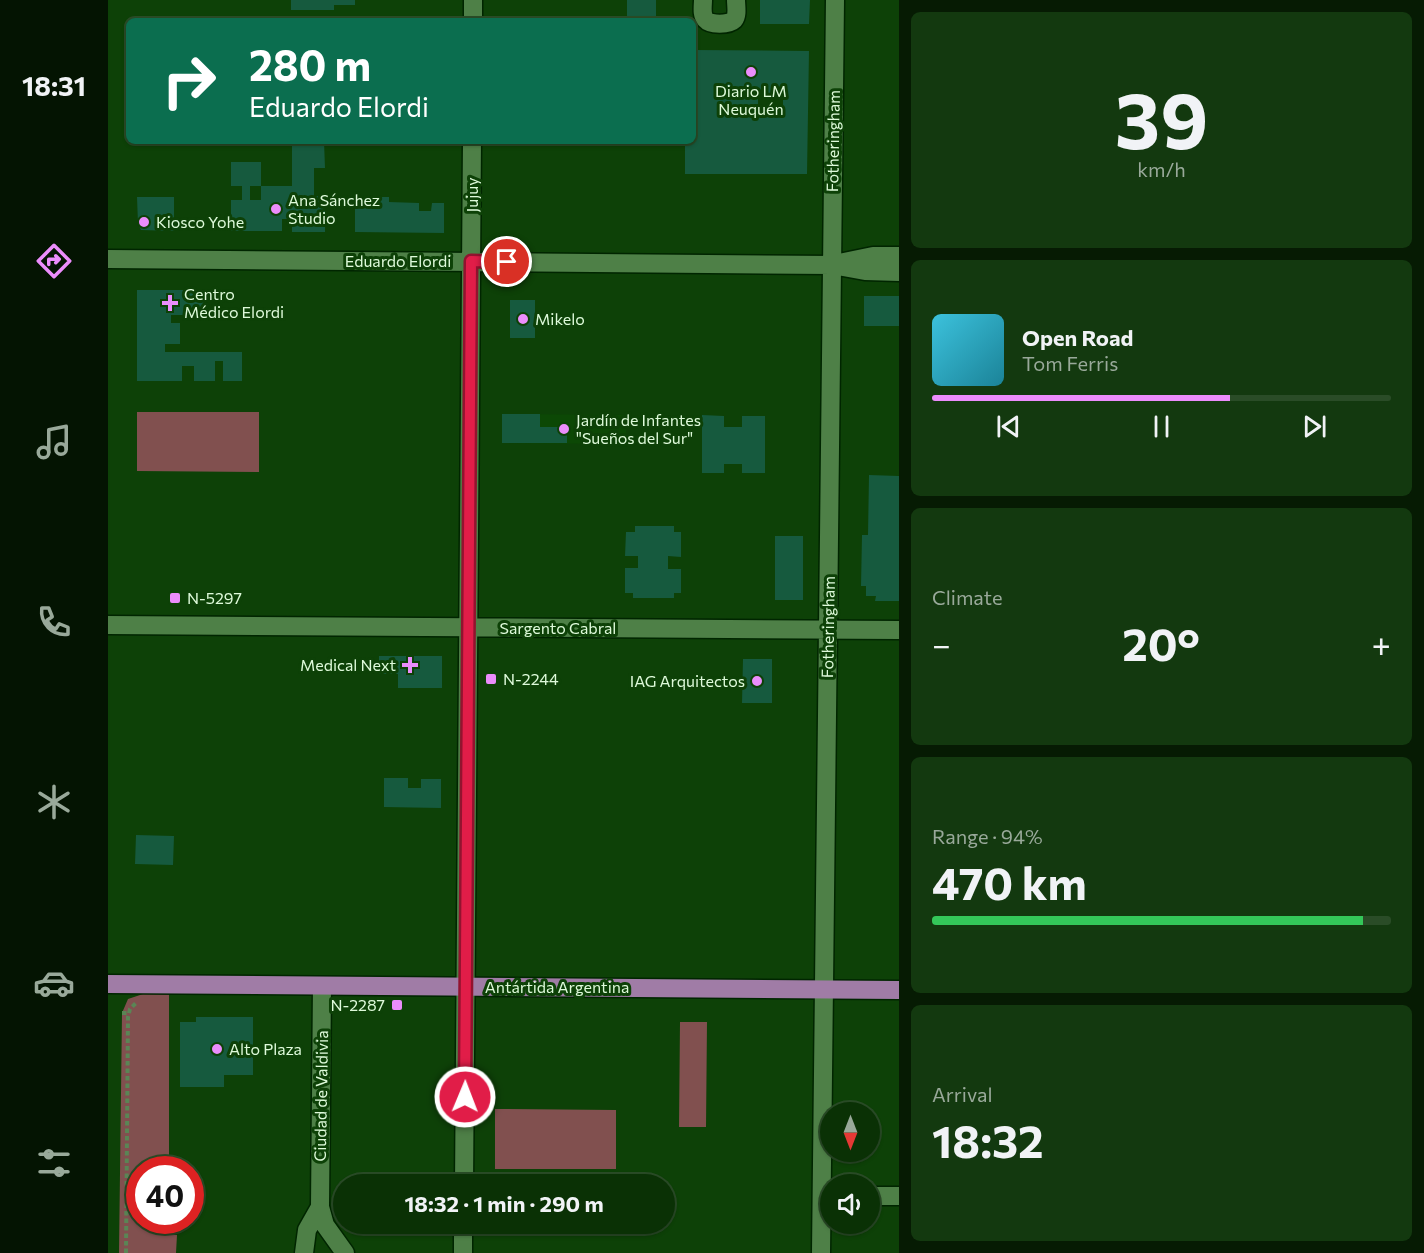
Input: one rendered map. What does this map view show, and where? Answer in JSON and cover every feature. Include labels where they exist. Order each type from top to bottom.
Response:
[{"type":"main road","name":"Antártida Argentina","points":[[108,984],[899,990]]},
{"type":"street","points":[[473,0],[473,18]]},
{"type":"street","points":[[703,0],[704,16],[708,22],[713,23],[726,23],[734,20],[736,0]]},
{"type":"street","name":"Fotheringham","points":[[826,1174],[824,989],[835,0]]},
{"type":"street","name":"Jujuy","points":[[464,1174],[472,144]]},
{"type":"street","name":"Eduardo Elordi","points":[[832,265],[865,257],[899,256]]},
{"type":"street","name":"Eduardo Elordi","points":[[108,259],[832,265],[865,271],[899,272]]},
{"type":"street","name":"Sargento Cabral","points":[[108,625],[899,630]]},
{"type":"street","name":"Ciudad de Valdivia","points":[[322,986],[320,1207],[326,1225],[345,1253]]},
{"type":"street","points":[[880,1196],[899,1196]]},
{"type":"street","name":"Ciudad de Valdivia","points":[[304,1253],[307,1230],[320,1207]]},
{"type":"street","points":[[463,1234],[463,1253]]},
{"type":"street","name":"Fotheringham","points":[[821,1253],[823,1234]]},
{"type":"path","points":[[126,1253],[128,1013],[132,1006],[140,1001]]},
{"type":"path","points":[[122,1013],[128,1013]]},
{"type":"shaded area","points":[[137,412],[259,412],[259,472],[137,471]]},
{"type":"shaded area","name":"Jardín de Infantes \"Sueños del Sur\"","points":[[502,414],[626,415],[626,444],[502,443]]},
{"type":"shaded area","points":[[143,994],[169,994],[169,1156],[126,1156],[126,1234],[177,1235],[176,1253],[119,1253],[122,1013],[128,999]]},
{"type":"shaded area","points":[[680,1022],[707,1022],[706,1127],[679,1127]]},
{"type":"shaded area","points":[[495,1109],[616,1110],[616,1169],[495,1169]]},
{"type":"building","points":[[291,0],[355,0],[355,5],[334,5],[334,10],[291,10]]},
{"type":"building","points":[[627,0],[656,0],[656,18],[627,18]]},
{"type":"building","points":[[760,0],[810,0],[809,24],[760,24]]},
{"type":"building","points":[[154,17],[214,17],[214,18]]},
{"type":"building","points":[[696,50],[809,51],[807,174],[685,174],[685,144],[696,144]],"holes":[[[758,93],[783,94],[783,116],[758,116]]]},
{"type":"building","points":[[292,144],[324,144],[325,168],[314,168],[314,196],[325,196],[325,232],[292,232],[292,219],[282,219],[282,231],[231,231],[231,200],[242,200],[242,186],[231,186],[231,162],[261,162],[261,186],[292,186]],"holes":[[[250,186],[261,186],[261,200],[250,200]]]},
{"type":"building","points":[[137,197],[174,197],[174,231],[141,230],[138,224]]},
{"type":"building","points":[[362,197],[389,197],[389,202],[419,203],[419,211],[431,211],[432,203],[444,203],[444,233],[355,232],[355,208],[362,208]]},
{"type":"building","points":[[137,290],[204,290],[204,315],[171,315],[171,323],[180,323],[180,344],[165,344],[165,352],[242,352],[242,381],[223,381],[223,361],[215,361],[215,381],[194,381],[194,366],[182,366],[182,381],[137,381]]},
{"type":"building","points":[[864,296],[899,296],[899,326],[864,326]]},
{"type":"building","name":"Mikelo","points":[[510,300],[535,300],[535,338],[510,338]]},
{"type":"building","points":[[502,414],[540,414],[540,427],[567,427],[567,443],[502,443]]},
{"type":"building","points":[[702,415],[724,416],[724,427],[742,427],[742,416],[765,416],[765,473],[742,473],[742,464],[724,464],[724,473],[702,473]]},
{"type":"building","points":[[869,475],[899,476],[899,601],[875,601],[876,596],[866,596],[866,586],[861,586],[862,535],[868,535]]},
{"type":"building","points":[[635,526],[674,526],[674,532],[681,532],[681,557],[668,556],[668,569],[681,569],[681,593],[674,593],[674,598],[633,598],[633,593],[625,593],[625,568],[638,568],[638,556],[625,556],[626,532],[635,532]]},
{"type":"building","points":[[775,536],[803,536],[803,600],[775,600]]},
{"type":"building","name":"Medical Next","points":[[379,656],[442,656],[442,688],[398,688],[398,674],[379,674]]},
{"type":"building","name":"IAG Arquitectos","points":[[743,659],[772,659],[772,703],[742,703]]},
{"type":"building","points":[[384,778],[408,778],[408,788],[421,788],[421,779],[441,779],[441,808],[384,807]]},
{"type":"building","points":[[136,835],[174,836],[173,865],[135,864]]},
{"type":"building","name":"Alto Plaza","points":[[196,1017],[253,1017],[253,1075],[224,1075],[224,1087],[180,1087],[180,1022],[196,1022]]},
{"type":"place","name":"Diario LM Neuquén","points":[[751,72]]},
{"type":"place","name":"Ana Sánchez Studio","points":[[276,209]]},
{"type":"place","name":"Kiosco Yohe","points":[[144,222]]},
{"type":"place","name":"Centro Médico Elordi","points":[[170,303]]},
{"type":"place","name":"Mikelo","points":[[523,319]]},
{"type":"place","name":"Jardín de Infantes \"Sueños del Sur\"","points":[[564,429]]},
{"type":"place","name":"N-5297","points":[[175,598]]},
{"type":"place","name":"Medical Next","points":[[410,665]]},
{"type":"place","name":"N-2244","points":[[491,679]]},
{"type":"place","name":"IAG Arquitectos","points":[[757,681]]},
{"type":"place","name":"N-2287","points":[[397,1005]]},
{"type":"place","name":"Alto Plaza","points":[[217,1049]]},
{"type":"route","points":[[465,1097],[471,261],[507,262]]}]
